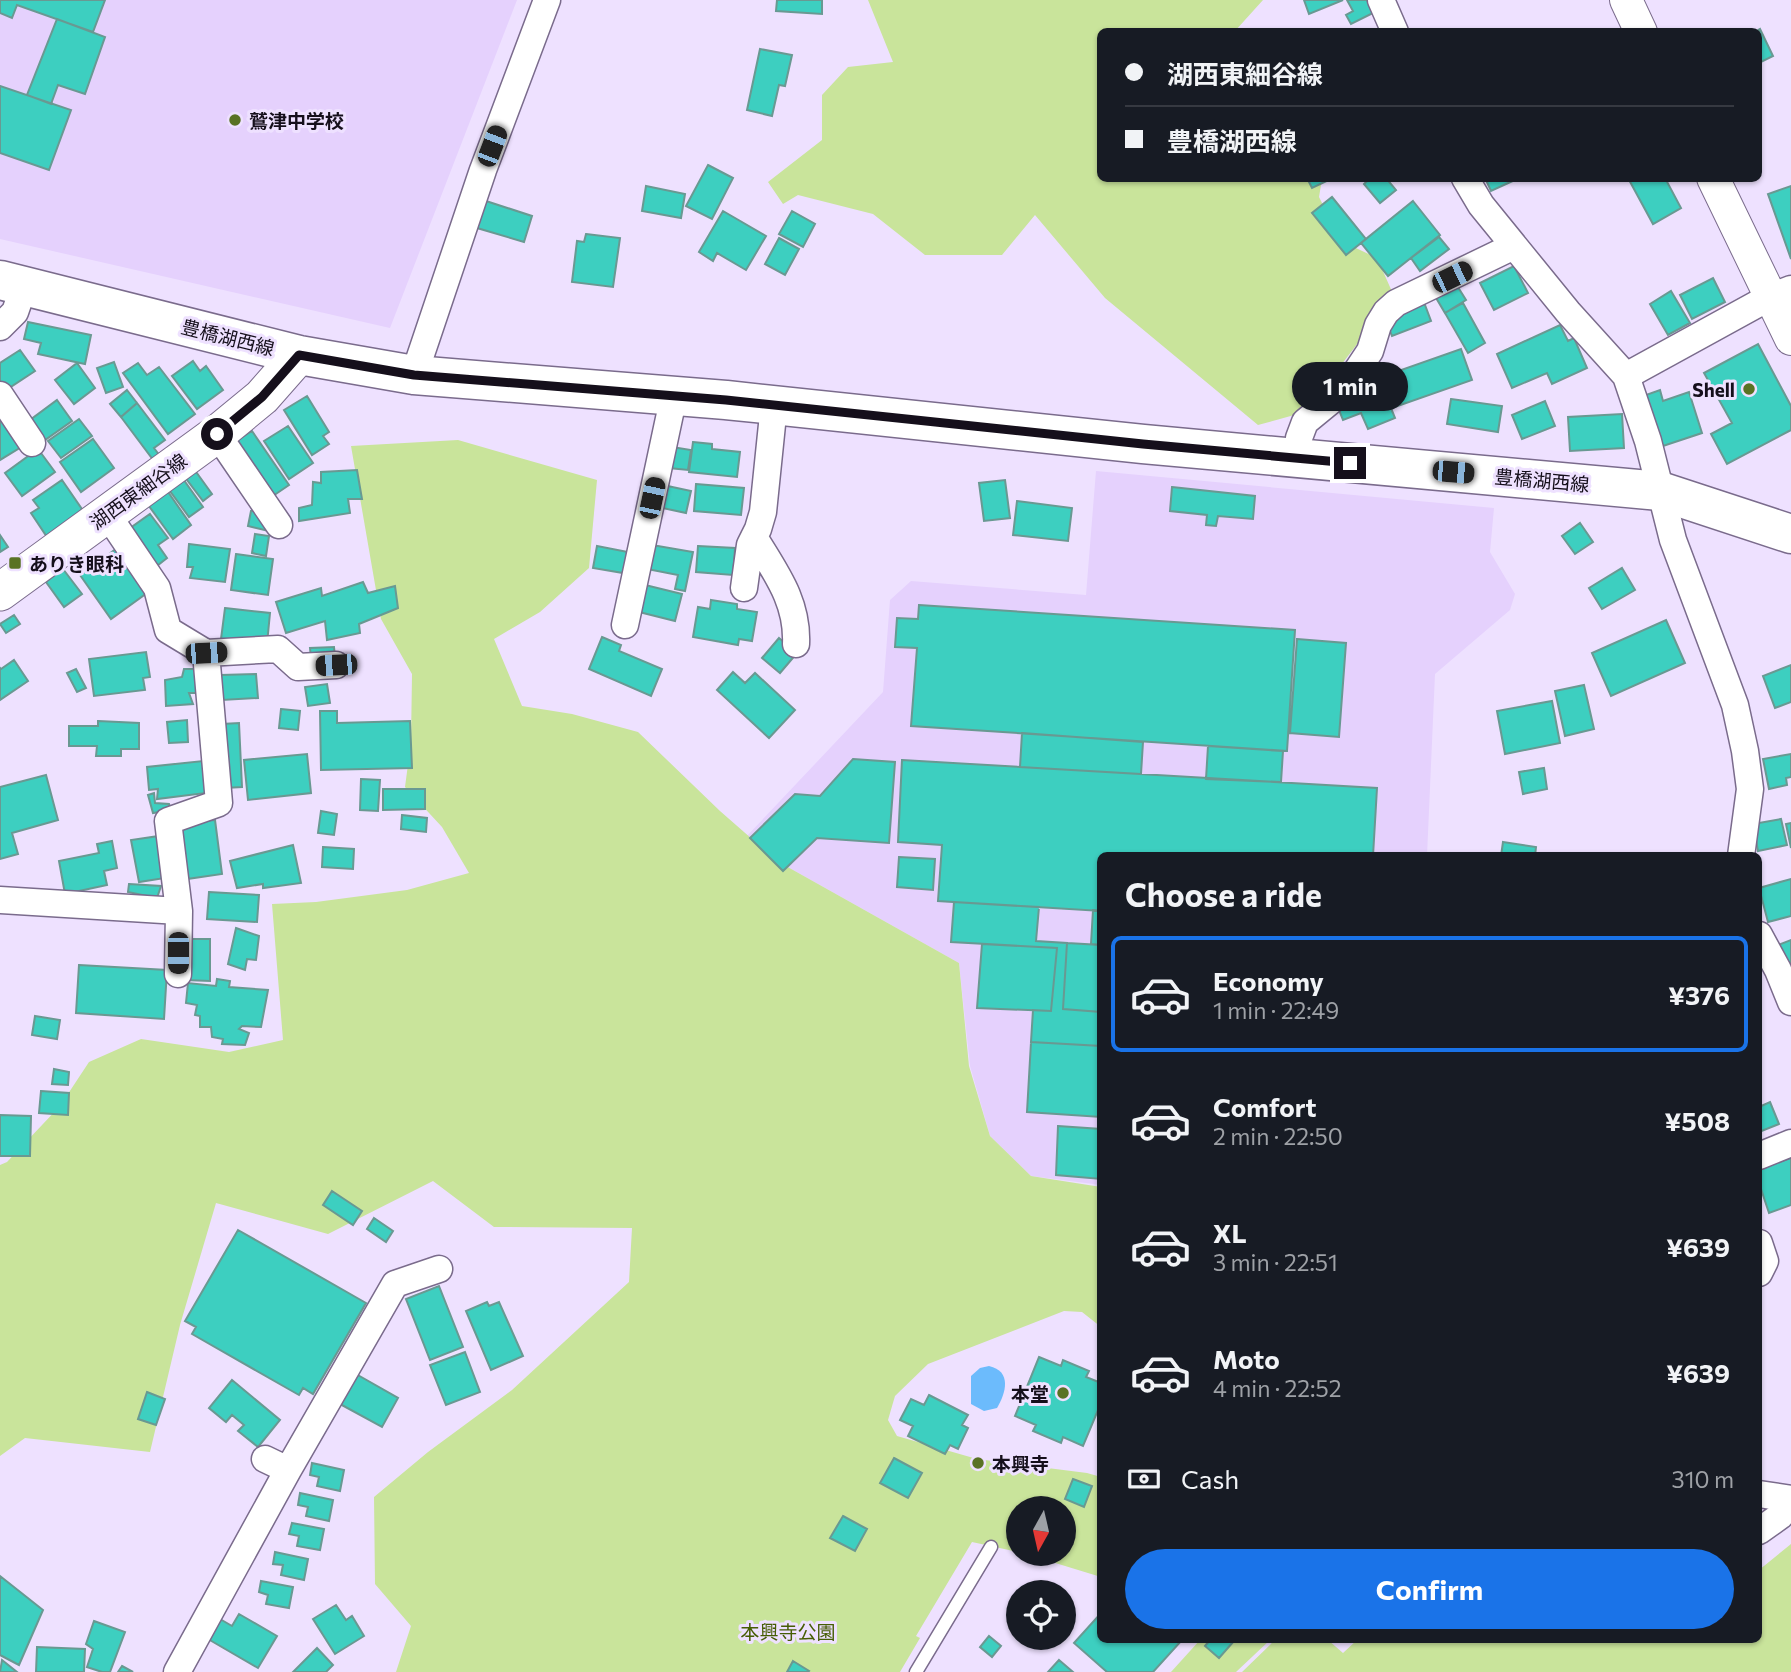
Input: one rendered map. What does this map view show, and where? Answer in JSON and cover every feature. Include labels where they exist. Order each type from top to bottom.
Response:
[{"type":"main road","name":"豊橋湖西線","points":[[12,283],[299,355],[414,375],[674,395],[1298,458],[1660,491],[1791,534]]},
{"type":"main road","name":"湖西東細谷線","points":[[0,592],[217,434],[262,397],[299,355]]},
{"type":"street","points":[[414,375],[483,170],[547,0]]},
{"type":"street","points":[[1381,0],[1393,28]]},
{"type":"street","points":[[1626,0],[1639,28]]},
{"type":"street","points":[[1467,182],[1480,205],[1567,312],[1626,376],[1645,431],[1673,540],[1735,705],[1750,789],[1742,852]]},
{"type":"street","points":[[1715,182],[1781,293],[1791,339]]},
{"type":"street","points":[[1298,458],[1299,438],[1305,422],[1344,390],[1370,351],[1378,325],[1386,312],[1396,303],[1514,246]]},
{"type":"street","points":[[0,327],[15,312],[12,283]]},
{"type":"street","points":[[1626,376],[1781,293]]},
{"type":"street","points":[[0,395],[32,443]]},
{"type":"street","points":[[625,625],[674,395]]},
{"type":"street","points":[[744,588],[750,545],[763,512],[774,405]]},
{"type":"street","points":[[217,434],[279,526]]},
{"type":"street","points":[[107,514],[157,588],[168,630],[206,653],[278,649],[298,667],[336,665]]},
{"type":"street","points":[[754,537],[791,603],[797,626],[796,644]]},
{"type":"street","points":[[178,974],[179,911],[168,821],[219,803],[206,653]]},
{"type":"street","points":[[0,900],[179,911]]},
{"type":"street","points":[[1762,941],[1791,1002]]},
{"type":"street","points":[[1762,1155],[1791,1143]]},
{"type":"street","points":[[177,1672],[277,1465],[395,1284],[439,1269]]},
{"type":"street","points":[[1762,1495],[1791,1501],[1780,1516],[1762,1529]]},
{"type":"lane","points":[[916,1672],[991,1547]]},
{"type":"shaded area","name":"鷲津中学校","points":[[0,0],[517,0],[390,328],[0,239]]},
{"type":"shaded area","points":[[1096,471],[1494,508],[1490,552],[1515,594],[1510,610],[1435,674],[1427,852],[1097,852],[1097,1184],[1031,1176],[990,1136],[970,1066],[959,963],[777,861],[746,837],[883,692],[890,600],[911,581],[1086,595]]},
{"type":"green space","points":[[868,0],[1263,0],[1238,28],[1097,28],[1097,182],[1322,182],[1319,197],[1341,241],[1377,258],[1394,296],[1305,412],[1258,425],[1105,298],[1035,215],[1002,255],[925,255],[873,214],[798,195],[783,204],[768,182],[822,140],[822,95],[848,67],[893,62]]},
{"type":"green space","name":"本興寺公園","points":[[458,440],[597,480],[589,568],[540,612],[494,639],[522,706],[572,714],[638,732],[720,811],[777,861],[959,963],[969,1066],[990,1136],[1031,1176],[1097,1186],[1097,1324],[1082,1312],[1064,1311],[928,1364],[895,1396],[888,1420],[897,1436],[977,1459],[1097,1476],[1097,1576],[1065,1566],[1076,1566],[1076,1496],[1006,1496],[1006,1549],[972,1542],[916,1636],[920,1638],[900,1672],[396,1672],[411,1626],[375,1584],[374,1497],[428,1452],[512,1390],[629,1282],[632,1228],[494,1227],[433,1181],[328,1234],[216,1203],[180,1325],[150,1452],[25,1438],[0,1456],[0,1165],[7,1162],[60,1106],[89,1062],[141,1039],[229,1052],[283,1040],[272,904],[316,902],[407,890],[469,873],[442,827],[405,787],[411,742],[412,674],[381,619],[351,446]]},
{"type":"green space","points":[[1791,1544],[1791,1672],[1242,1672],[1272,1643],[1331,1643],[1343,1653],[1354,1643],[1762,1643],[1762,1568]]},
{"type":"green space","points":[[1197,1643],[1267,1643],[1236,1672],[1171,1672]]},
{"type":"water","points":[[989,1366],[1001,1373],[1005,1383],[997,1408],[984,1411],[971,1404],[971,1376],[980,1368]]},
{"type":"building","points":[[0,0],[105,0],[93,32],[17,5],[12,18],[0,13]]},
{"type":"building","points":[[777,0],[822,0],[822,14],[776,11]]},
{"type":"building","points":[[1304,0],[1343,0],[1309,14]]},
{"type":"building","points":[[1347,0],[1367,0],[1373,13],[1351,24],[1346,15],[1353,11]]},
{"type":"building","points":[[57,19],[105,37],[85,94],[58,85],[51,104],[27,95]]},
{"type":"building","points":[[1762,33],[1773,56],[1762,62]]},
{"type":"building","points":[[760,49],[792,55],[785,86],[779,85],[772,116],[747,110]]},
{"type":"building","points":[[0,86],[71,110],[49,170],[0,153]]},
{"type":"building","points":[[708,165],[733,178],[712,219],[686,206]]},
{"type":"building","points":[[1309,182],[1325,182],[1312,188]]},
{"type":"building","points":[[1389,182],[1396,190],[1380,203],[1364,184]]},
{"type":"building","points":[[1487,182],[1510,182],[1491,191]]},
{"type":"building","points":[[1630,182],[1667,182],[1681,208],[1653,224]]},
{"type":"building","points":[[646,186],[685,194],[681,218],[642,211]]},
{"type":"building","points":[[1791,186],[1791,259],[1768,194]]},
{"type":"building","points":[[1332,197],[1366,239],[1346,255],[1312,213]]},
{"type":"building","points":[[486,201],[532,216],[524,242],[477,228]]},
{"type":"building","points":[[1413,201],[1440,235],[1388,276],[1361,243]]},
{"type":"building","points":[[723,211],[766,236],[746,270],[717,253],[713,261],[699,252]]},
{"type":"building","points":[[792,211],[815,224],[803,247],[779,234]]},
{"type":"building","points":[[586,234],[620,238],[613,287],[572,282],[577,241],[584,242]]},
{"type":"building","points":[[1439,237],[1449,249],[1420,271],[1411,258]]},
{"type":"building","points":[[779,238],[799,249],[785,275],[765,264]]},
{"type":"building","points":[[1514,266],[1528,293],[1494,310],[1480,283]]},
{"type":"building","points":[[1713,278],[1725,302],[1692,319],[1680,295]]},
{"type":"building","points":[[1456,284],[1466,300],[1445,313],[1435,296]]},
{"type":"building","points":[[1671,291],[1690,323],[1668,335],[1650,304]]},
{"type":"building","points":[[1422,297],[1431,321],[1392,336],[1385,318]]},
{"type":"building","points":[[1463,303],[1485,343],[1468,353],[1445,313]]},
{"type":"building","points":[[28,322],[91,335],[85,364],[38,354],[41,343],[24,339]]},
{"type":"building","points":[[1560,325],[1568,341],[1574,338],[1587,368],[1552,384],[1547,373],[1512,388],[1497,354]]},
{"type":"building","points":[[1758,344],[1791,406],[1791,430],[1727,464],[1711,434],[1732,423],[1704,373]]},
{"type":"building","points":[[1461,349],[1472,380],[1392,408],[1381,377]]},
{"type":"building","points":[[20,350],[35,371],[6,390],[0,381],[0,363]]},
{"type":"building","points":[[193,361],[200,371],[206,366],[223,390],[197,409],[172,376]]},
{"type":"building","points":[[114,362],[123,387],[106,393],[97,368]]},
{"type":"building","points":[[77,363],[95,388],[74,404],[55,380]]},
{"type":"building","points":[[138,363],[147,375],[159,367],[195,414],[168,434],[123,373]]},
{"type":"building","points":[[1378,376],[1395,418],[1368,429],[1361,413],[1343,420],[1337,405],[1359,396],[1354,385]]},
{"type":"building","points":[[127,390],[137,403],[121,417],[110,404]]},
{"type":"building","points":[[1660,390],[1663,401],[1689,392],[1702,433],[1660,447],[1643,396]]},
{"type":"building","points":[[307,396],[329,432],[323,436],[329,444],[312,455],[284,410]]},
{"type":"building","points":[[1451,399],[1502,406],[1498,432],[1447,424]]},
{"type":"building","points":[[57,400],[72,421],[45,440],[30,420]]},
{"type":"building","points":[[1545,401],[1555,426],[1522,439],[1512,415]]},
{"type":"building","points":[[137,403],[165,440],[154,448],[160,456],[154,461],[121,417]]},
{"type":"building","points":[[0,410],[23,446],[0,460]]},
{"type":"building","points":[[1622,414],[1624,448],[1570,451],[1568,417]]},
{"type":"building","points":[[79,419],[92,436],[61,458],[48,441]]},
{"type":"building","points":[[288,426],[313,463],[289,479],[264,441]]},
{"type":"building","points":[[252,431],[289,485],[270,498],[230,445]]},
{"type":"building","points":[[93,439],[114,468],[81,492],[60,462]]},
{"type":"building","points":[[693,442],[712,444],[712,449],[740,452],[737,477],[689,472]]},
{"type":"building","points":[[672,447],[691,450],[688,470],[669,468]]},
{"type":"building","points":[[38,449],[55,472],[22,496],[5,473]]},
{"type":"building","points":[[194,469],[212,494],[203,501],[184,476]]},
{"type":"building","points":[[357,470],[362,499],[348,499],[350,513],[299,521],[299,508],[312,505],[313,482],[321,483],[321,472]]},
{"type":"building","points":[[181,476],[203,507],[189,517],[167,487]]},
{"type":"building","points":[[62,480],[84,512],[47,537],[31,513],[39,508],[33,500]]},
{"type":"building","points":[[1005,480],[1010,518],[984,521],[979,483]]},
{"type":"building","points":[[696,484],[744,488],[741,515],[694,511]]},
{"type":"building","points":[[663,485],[691,491],[686,513],[658,507]]},
{"type":"building","points":[[1172,487],[1255,496],[1253,519],[1218,516],[1216,526],[1206,525],[1207,515],[1170,511]]},
{"type":"building","points":[[166,489],[191,525],[173,539],[146,502]]},
{"type":"building","points":[[1017,501],[1072,508],[1068,541],[1013,535]]},
{"type":"building","points":[[260,510],[269,531],[248,526],[251,511]]},
{"type":"building","points":[[150,514],[168,538],[158,545],[167,558],[153,569],[126,531]]},
{"type":"building","points":[[1580,523],[1593,542],[1575,554],[1562,536]]},
{"type":"building","points":[[255,534],[269,536],[266,556],[252,553]]},
{"type":"building","points":[[0,535],[8,547],[0,552]]},
{"type":"building","points":[[189,544],[230,549],[225,582],[190,578],[193,567],[187,567]]},
{"type":"building","points":[[652,545],[693,552],[685,591],[675,589],[678,575],[647,569]]},
{"type":"building","points":[[597,546],[633,553],[629,574],[593,568]]},
{"type":"building","points":[[698,546],[735,548],[733,575],[696,572]]},
{"type":"building","points":[[116,549],[147,593],[111,619],[80,575]]},
{"type":"building","points":[[236,554],[273,559],[268,595],[231,590]]},
{"type":"building","points":[[1622,568],[1635,590],[1602,609],[1589,588]]},
{"type":"building","points":[[63,569],[82,594],[64,607],[46,582]]},
{"type":"building","points":[[363,582],[368,593],[395,586],[398,608],[359,624],[360,633],[327,640],[325,621],[286,633],[276,602],[321,588],[322,596]]},
{"type":"building","points":[[641,584],[682,594],[675,621],[635,611]]},
{"type":"building","points":[[711,600],[737,604],[737,609],[757,612],[752,641],[739,639],[738,645],[693,637],[698,607],[710,609]]},
{"type":"building","points":[[919,605],[1295,630],[1287,751],[911,726],[917,648],[895,647],[897,618],[918,619]]},
{"type":"building","points":[[225,608],[270,613],[267,644],[221,639]]},
{"type":"building","points":[[14,615],[20,624],[6,633],[0,624]]},
{"type":"building","points":[[1666,620],[1685,663],[1611,696],[1592,653]]},
{"type":"building","points":[[602,637],[621,645],[619,651],[662,669],[651,696],[589,669]]},
{"type":"building","points":[[779,638],[797,653],[780,673],[762,658]]},
{"type":"building","points":[[1297,639],[1346,643],[1339,737],[1290,733]]},
{"type":"building","points":[[334,647],[335,657],[311,659],[310,648]]},
{"type":"building","points":[[146,652],[150,677],[143,678],[145,690],[94,696],[89,659]]},
{"type":"building","points":[[14,660],[28,681],[0,700],[0,668]]},
{"type":"building","points":[[1791,665],[1791,702],[1775,708],[1763,676]]},
{"type":"building","points":[[76,669],[86,688],[77,692],[67,673]]},
{"type":"building","points":[[184,669],[198,669],[199,693],[189,693],[193,704],[166,706],[165,680],[182,677]]},
{"type":"building","points":[[733,672],[745,683],[755,673],[795,710],[769,738],[717,690]]},
{"type":"building","points":[[256,674],[258,698],[222,700],[221,675]]},
{"type":"building","points":[[327,684],[330,703],[308,706],[305,687]]},
{"type":"building","points":[[1584,685],[1594,729],[1565,736],[1555,691]]},
{"type":"building","points":[[1552,701],[1560,743],[1505,754],[1497,711]]},
{"type":"building","points":[[281,709],[300,711],[298,730],[279,728]]},
{"type":"building","points":[[320,711],[337,711],[337,723],[410,721],[412,768],[321,770]]},
{"type":"building","points":[[187,720],[188,742],[169,743],[167,722]]},
{"type":"building","points":[[98,721],[139,723],[139,749],[121,749],[121,756],[96,756],[97,746],[69,746],[69,726],[98,726]]},
{"type":"building","points":[[239,723],[242,787],[225,788],[222,724]]},
{"type":"building","points":[[1022,733],[1143,742],[1141,774],[1020,767]]},
{"type":"building","points":[[1208,746],[1283,751],[1281,782],[1206,779]]},
{"type":"building","points":[[307,754],[311,793],[248,800],[244,760]]},
{"type":"building","points":[[1791,754],[1791,777],[1786,778],[1787,785],[1769,789],[1763,759]]},
{"type":"building","points":[[853,759],[895,762],[889,843],[817,838],[783,871],[750,838],[795,794],[820,796]]},
{"type":"building","points":[[902,760],[1377,788],[1373,852],[1097,852],[1097,911],[938,901],[942,845],[898,842]]},
{"type":"building","points":[[203,761],[206,793],[157,799],[158,789],[149,790],[147,767]]},
{"type":"building","points":[[1544,768],[1547,789],[1523,794],[1519,772]]},
{"type":"building","points":[[46,775],[58,820],[12,833],[18,854],[0,859],[0,787]]},
{"type":"building","points":[[361,779],[380,780],[378,811],[360,810]]},
{"type":"building","points":[[383,789],[425,789],[425,809],[383,810]]},
{"type":"building","points":[[154,793],[155,803],[169,804],[171,810],[153,813],[148,795]]},
{"type":"building","points":[[321,811],[337,814],[334,835],[318,833]]},
{"type":"building","points":[[402,815],[427,818],[426,832],[401,829]]},
{"type":"building","points":[[1781,819],[1787,845],[1758,851],[1753,824]]},
{"type":"building","points":[[215,820],[222,874],[187,879],[181,823]]},
{"type":"building","points":[[1791,823],[1791,848],[1786,824]]},
{"type":"building","points":[[159,836],[165,878],[139,882],[131,840]]},
{"type":"building","points":[[112,841],[117,868],[104,871],[107,885],[65,894],[59,861],[99,853],[97,844]]},
{"type":"building","points":[[1503,842],[1536,847],[1535,852],[1502,852]]},
{"type":"building","points":[[293,845],[301,883],[237,888],[230,861]]},
{"type":"building","points":[[323,847],[354,849],[353,869],[322,867]]},
{"type":"building","points":[[899,857],[935,859],[933,890],[897,887]]},
{"type":"building","points":[[1791,879],[1791,916],[1768,922],[1762,887]]},
{"type":"building","points":[[129,884],[161,886],[157,898],[128,892]]},
{"type":"building","points":[[209,892],[259,895],[257,922],[207,919]]},
{"type":"building","points":[[954,902],[1039,907],[1036,941],[1067,943],[1063,1009],[1097,1012],[1097,1046],[1031,1042],[1033,1010],[1051,1011],[1057,948],[951,942]]},
{"type":"building","points":[[1093,910],[1097,910],[1097,945],[1091,944]]},
{"type":"building","points":[[236,928],[259,936],[256,960],[247,959],[245,970],[228,964]]},
{"type":"building","points":[[185,939],[210,939],[210,981],[185,980]]},
{"type":"building","points":[[1791,940],[1791,966],[1785,968],[1778,945]]},
{"type":"building","points":[[1067,943],[1097,945],[1097,1012],[1063,1009]]},
{"type":"building","points":[[982,944],[1057,948],[1051,1011],[977,1008]]},
{"type":"building","points":[[79,965],[167,970],[164,1019],[76,1013]]},
{"type":"building","points":[[217,979],[230,981],[229,987],[268,990],[261,1027],[242,1026],[239,1029],[249,1033],[245,1045],[222,1044],[223,1039],[212,1037],[211,1027],[200,1027],[200,1016],[195,1015],[197,1005],[186,1003],[188,983],[216,986]]},
{"type":"building","points":[[35,1016],[60,1020],[57,1039],[32,1035]]},
{"type":"building","points":[[1031,1042],[1097,1046],[1097,1117],[1027,1112]]},
{"type":"building","points":[[54,1069],[69,1072],[68,1085],[52,1084]]},
{"type":"building","points":[[41,1091],[69,1093],[68,1115],[39,1113]]},
{"type":"building","points":[[1770,1102],[1779,1124],[1762,1131],[1762,1106]]},
{"type":"building","points":[[0,1115],[31,1116],[30,1156],[0,1156]]},
{"type":"building","points":[[1058,1126],[1097,1129],[1097,1179],[1056,1175]]},
{"type":"building","points":[[1791,1158],[1791,1205],[1769,1213],[1762,1192],[1762,1168]]},
{"type":"building","points":[[332,1191],[362,1211],[353,1225],[323,1205]]},
{"type":"building","points":[[374,1218],[393,1231],[386,1242],[367,1229]]},
{"type":"building","points":[[238,1230],[366,1303],[313,1394],[303,1388],[299,1395],[192,1334],[196,1327],[185,1321]]},
{"type":"building","points":[[439,1286],[463,1347],[430,1360],[406,1299]]},
{"type":"building","points":[[487,1302],[489,1306],[499,1302],[523,1356],[491,1370],[466,1311]]},
{"type":"building","points":[[465,1352],[480,1392],[446,1405],[430,1365]]},
{"type":"building","name":"本堂","points":[[1039,1357],[1061,1366],[1063,1360],[1089,1371],[1086,1377],[1097,1381],[1097,1413],[1083,1446],[1063,1437],[1061,1443],[1033,1431],[1036,1425],[1015,1416]]},
{"type":"building","points":[[356,1374],[398,1398],[382,1427],[340,1404]]},
{"type":"building","points":[[232,1380],[280,1420],[258,1447],[238,1431],[244,1425],[232,1415],[226,1422],[209,1408]]},
{"type":"building","points":[[147,1392],[165,1399],[156,1425],[138,1419]]},
{"type":"building","points":[[929,1395],[968,1415],[962,1425],[968,1428],[958,1449],[950,1445],[945,1454],[908,1436],[913,1426],[900,1420],[911,1399],[924,1405]]},
{"type":"building","points":[[894,1458],[922,1473],[908,1498],[880,1483]]},
{"type":"building","points":[[312,1463],[344,1470],[340,1491],[317,1486],[319,1477],[310,1475]]},
{"type":"building","points":[[1073,1479],[1092,1486],[1084,1507],[1076,1504],[1076,1496],[1066,1496]]},
{"type":"building","points":[[300,1493],[333,1500],[329,1521],[306,1516],[308,1507],[298,1505]]},
{"type":"building","points":[[843,1516],[867,1529],[855,1551],[830,1538]]},
{"type":"building","points":[[292,1523],[324,1529],[320,1550],[297,1546],[299,1536],[289,1534]]},
{"type":"building","points":[[275,1552],[308,1559],[304,1580],[281,1575],[283,1565],[273,1564]]},
{"type":"building","points":[[0,1576],[43,1610],[19,1665],[0,1655]]},
{"type":"building","points":[[261,1581],[293,1587],[289,1608],[266,1604],[268,1595],[259,1592]]},
{"type":"building","points":[[336,1605],[346,1620],[352,1616],[364,1636],[335,1654],[313,1619]]},
{"type":"building","points":[[239,1614],[277,1636],[258,1668],[208,1639],[220,1619],[232,1626]]},
{"type":"building","points":[[1097,1617],[1097,1643],[1179,1643],[1153,1672],[1107,1672],[1076,1645],[1076,1641]]},
{"type":"building","points":[[94,1621],[125,1632],[110,1672],[87,1667],[93,1649],[86,1644]]},
{"type":"building","points":[[989,1636],[1001,1646],[992,1657],[980,1647]]},
{"type":"building","points":[[1208,1643],[1232,1643],[1219,1658],[1205,1646]]},
{"type":"building","points":[[37,1647],[85,1649],[84,1672],[36,1672]]},
{"type":"building","points":[[317,1648],[333,1665],[326,1672],[293,1672]]},
{"type":"building","points":[[2,1660],[17,1672],[0,1672]]},
{"type":"building","points":[[1059,1660],[1073,1672],[1048,1672]]},
{"type":"building","points":[[793,1661],[809,1671],[787,1672]]},
{"type":"building","points":[[122,1666],[133,1672],[118,1672]]},
{"type":"place","name":"鷲津中学校","points":[[235,120]]},
{"type":"place","name":"Shell","points":[[1749,389]]},
{"type":"place","name":"ありき眼科","points":[[15,563]]},
{"type":"place","name":"本堂","points":[[1063,1393]]},
{"type":"place","name":"本興寺","points":[[978,1463]]},
{"type":"route","points":[[217,434],[262,397],[299,355],[414,375],[726,400],[1350,463]]}]
